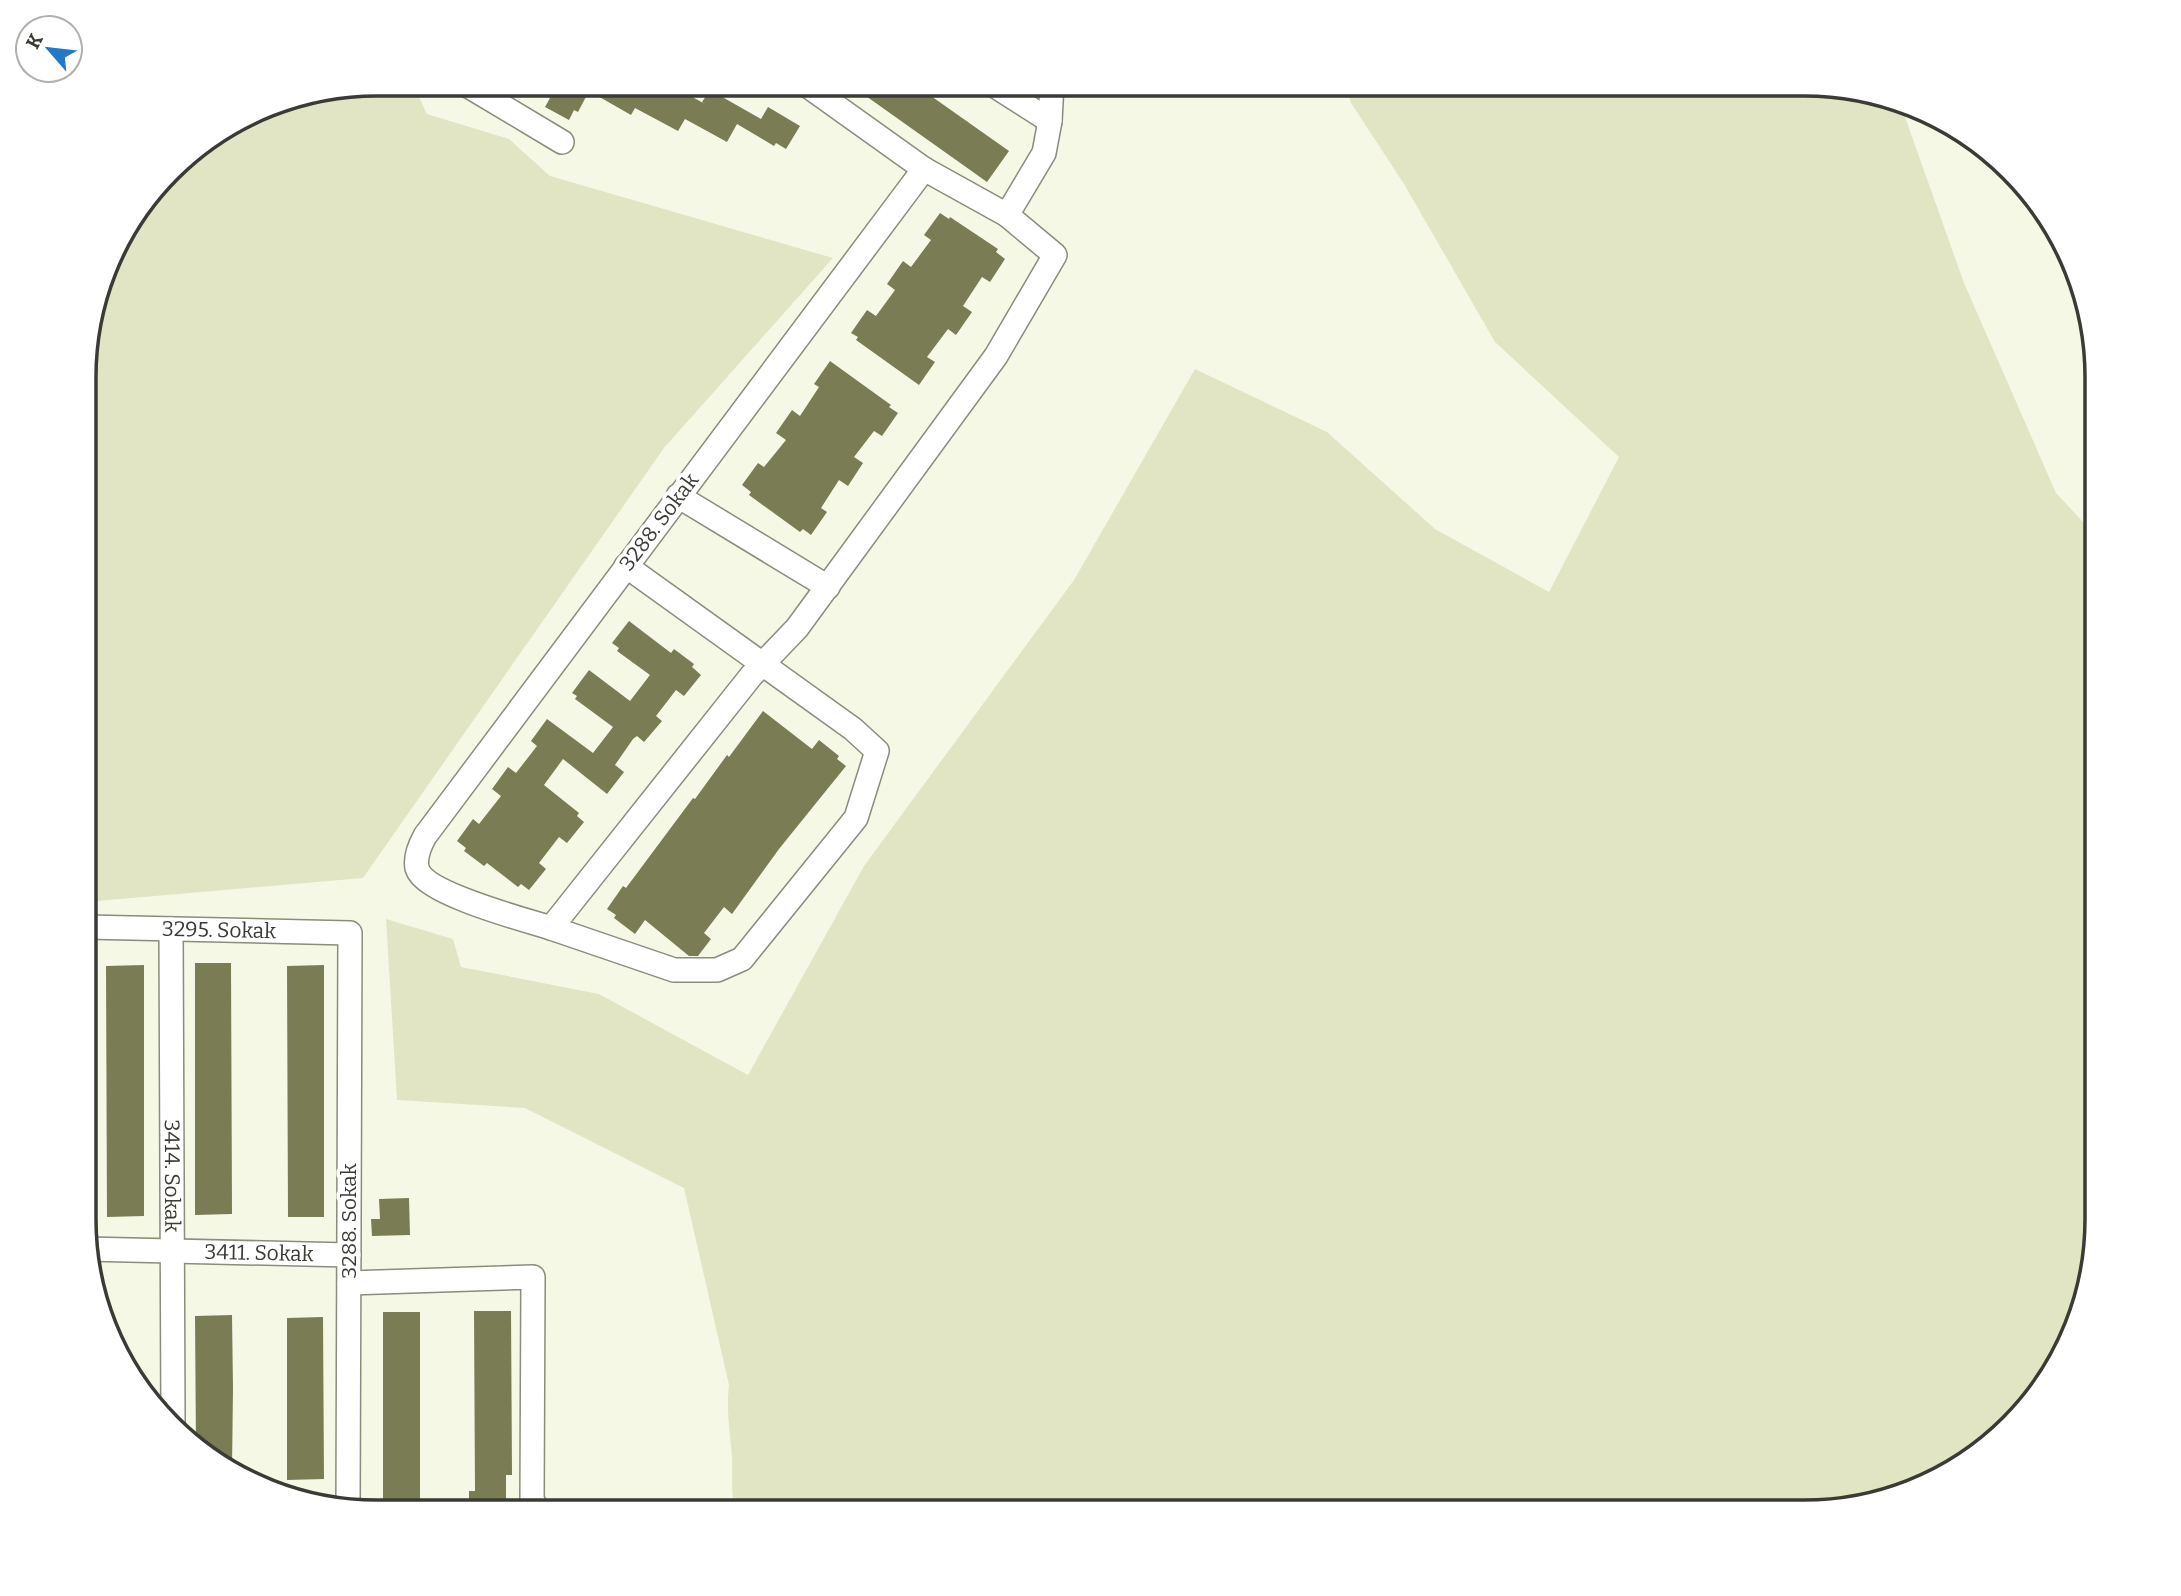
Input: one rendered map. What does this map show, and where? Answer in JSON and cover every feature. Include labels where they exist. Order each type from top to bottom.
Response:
[{"type":"street","points":[[485,96],[562,142]]},
{"type":"street","points":[[626,566],[762,665],[853,729],[877,751],[856,818],[743,959],[718,970],[674,970],[551,928],[762,665],[797,628],[828,587],[996,356],[1055,255],[1007,215],[923,169],[822,96]]},
{"type":"street","points":[[1011,96],[1050,121]]},
{"type":"street","points":[[1007,215],[1044,153],[1051,96]]},
{"type":"street","name":"3288. Sokak","points":[[551,928],[468,902],[426,881],[417,868],[419,846],[923,169]]},
{"type":"street","points":[[678,496],[828,587]]},
{"type":"street","name":"3295. Sokak","points":[[96,927],[350,933]]},
{"type":"street","name":"3414. Sokak","points":[[171,929],[173,1412]]},
{"type":"street","name":"3288. Sokak","points":[[348,1498],[350,933]]},
{"type":"street","name":"3411. Sokak","points":[[98,1249],[349,1255]]},
{"type":"street","points":[[349,1283],[533,1277],[532,1500]]},
{"type":"green space","points":[[419,96],[427,114],[509,139],[550,176],[833,258],[664,448],[363,878],[96,901],[97,359],[106,304],[125,253],[154,206],[178,178],[206,154],[253,125],[304,106],[359,97]]},
{"type":"green space","points":[[1349,96],[1804,96],[1859,102],[1904,115],[1964,283],[2056,493],[2085,524],[2085,1219],[2075,1292],[2056,1343],[2027,1390],[2003,1418],[1975,1442],[1928,1471],[1894,1485],[1841,1497],[1804,1500],[733,1500],[729,1385],[684,1188],[525,1108],[397,1100],[386,919],[453,939],[461,967],[599,994],[748,1075],[864,866],[1074,580],[1195,369],[1327,432],[1435,529],[1549,592],[1619,457],[1495,342],[1404,184]]},
{"type":"building","points":[[546,96],[586,96],[578,112],[574,110],[569,120],[545,107],[550,98]]},
{"type":"building","points":[[598,96],[691,96],[705,104],[702,102],[706,96],[721,96],[761,119],[768,107],[800,126],[786,149],[776,143],[774,146],[737,124],[727,142],[685,119],[678,131],[635,108],[631,115]]},
{"type":"building","points":[[866,96],[931,96],[1009,151],[987,182]]},
{"type":"building","points":[[940,213],[998,249],[996,252],[1005,259],[990,282],[982,277],[963,306],[972,312],[956,335],[948,329],[927,357],[935,362],[919,385],[856,340],[858,337],[851,333],[867,310],[876,316],[895,290],[887,284],[903,261],[911,267],[931,240],[924,235]]},
{"type":"building","points":[[830,361],[891,405],[889,407],[898,413],[882,436],[874,431],[854,457],[863,463],[848,486],[839,480],[821,508],[827,512],[811,535],[803,529],[800,532],[749,495],[751,492],[742,485],[758,463],[764,467],[786,440],[776,433],[792,410],[800,416],[819,387],[814,384]]},
{"type":"building","points":[[629,621],[671,653],[674,649],[694,664],[692,667],[701,675],[684,696],[676,690],[656,716],[662,721],[644,742],[637,736],[633,739],[615,765],[624,772],[607,794],[563,759],[544,785],[579,813],[577,816],[584,822],[567,843],[559,837],[539,863],[546,869],[529,890],[521,884],[518,887],[487,863],[484,866],[464,851],[466,848],[457,841],[473,819],[479,824],[501,796],[492,789],[508,767],[516,773],[537,746],[531,741],[547,719],[593,753],[613,727],[575,699],[577,696],[572,693],[589,670],[630,701],[650,675],[617,651],[619,648],[612,643]]},
{"type":"building","points":[[763,711],[812,749],[819,740],[839,756],[837,759],[846,766],[779,849],[732,914],[724,907],[704,933],[711,939],[698,956],[689,956],[645,920],[635,934],[607,909]]},
{"type":"building","points":[[195,963],[231,963],[232,1214],[195,1215]]},
{"type":"building","points":[[144,965],[144,1216],[107,1217],[106,966]]},
{"type":"building","points":[[324,965],[324,1217],[288,1217],[287,966]]},
{"type":"building","points":[[409,1198],[410,1235],[372,1236],[371,1219],[380,1219],[379,1199]]},
{"type":"building","points":[[474,1311],[511,1311],[512,1475],[506,1475],[506,1500],[469,1500],[469,1491],[475,1491]]},
{"type":"building","points":[[383,1312],[420,1312],[420,1500],[383,1500]]},
{"type":"building","points":[[232,1315],[232,1459],[196,1433],[195,1316]]},
{"type":"building","points":[[323,1317],[324,1479],[287,1480],[287,1318]]}]
